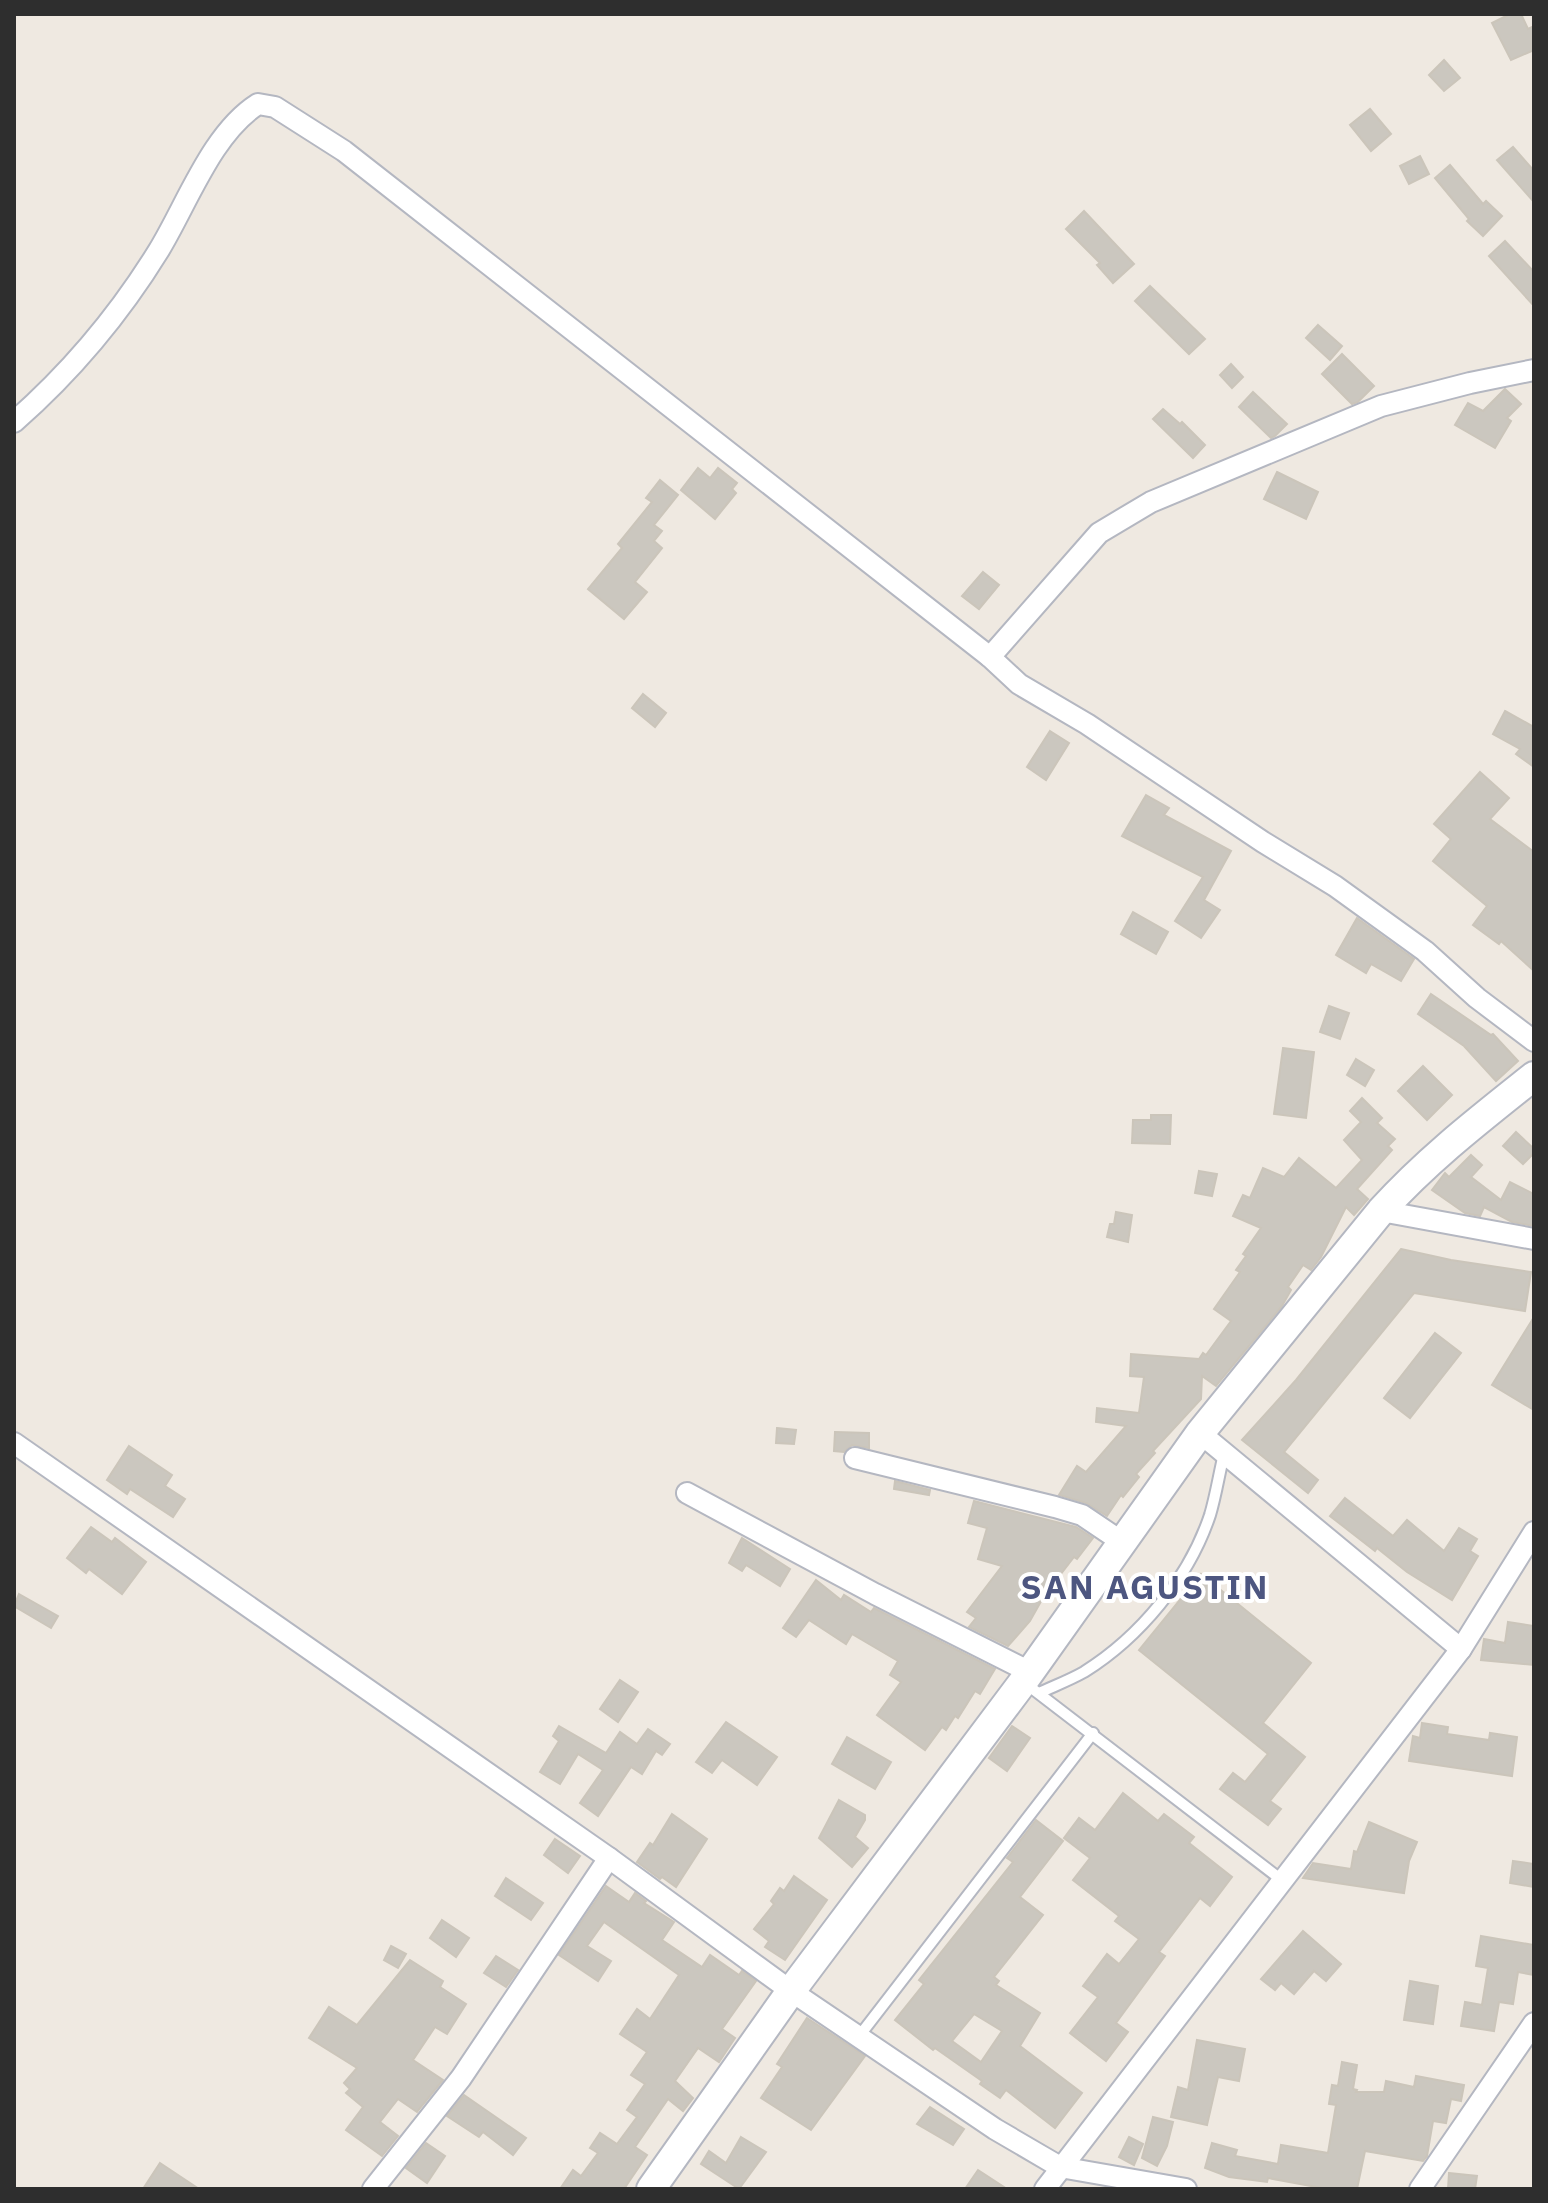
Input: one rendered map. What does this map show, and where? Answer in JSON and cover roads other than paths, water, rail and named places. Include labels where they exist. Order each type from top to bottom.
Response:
[{"type":"main road","points":[[651,2189],[791,1991],[1030,1682],[1122,1542],[1200,1433],[1381,1211],[1442,1149],[1534,1076]]},
{"type":"street","points":[[14,422],[91,347],[159,249],[221,143],[246,112],[258,104],[275,107],[344,151],[990,657],[1019,684],[1087,724],[1263,842],[1335,886],[1425,951],[1477,998],[1534,1041]]},
{"type":"street","points":[[990,657],[1099,533],[1151,502],[1381,406],[1458,385],[1534,370]]},
{"type":"street","points":[[1381,1211],[1534,1239]]},
{"type":"street","points":[[1200,1433],[1461,1649]]},
{"type":"street","points":[[14,1443],[609,1858],[791,1991],[995,2129],[1060,2167],[1186,2189]]},
{"type":"street","points":[[855,1458],[1082,1515],[1122,1542]]},
{"type":"street","points":[[687,1493],[1030,1682]]},
{"type":"street","points":[[1045,2189],[1461,1649],[1534,1532]]},
{"type":"street","points":[[373,2189],[461,2078],[609,1858]]},
{"type":"street","points":[[1420,2189],[1534,2023]]},
{"type":"lane","points":[[1030,1682],[1082,1673],[1136,1630],[1165,1596],[1193,1554],[1210,1514],[1224,1454]]},
{"type":"lane","points":[[1030,1682],[1283,1881]]},
{"type":"lane","points":[[860,2035],[1093,1733]]},
{"type":"district","name":"SAN AGUSTIN","points":[[1145,1586]]}]
